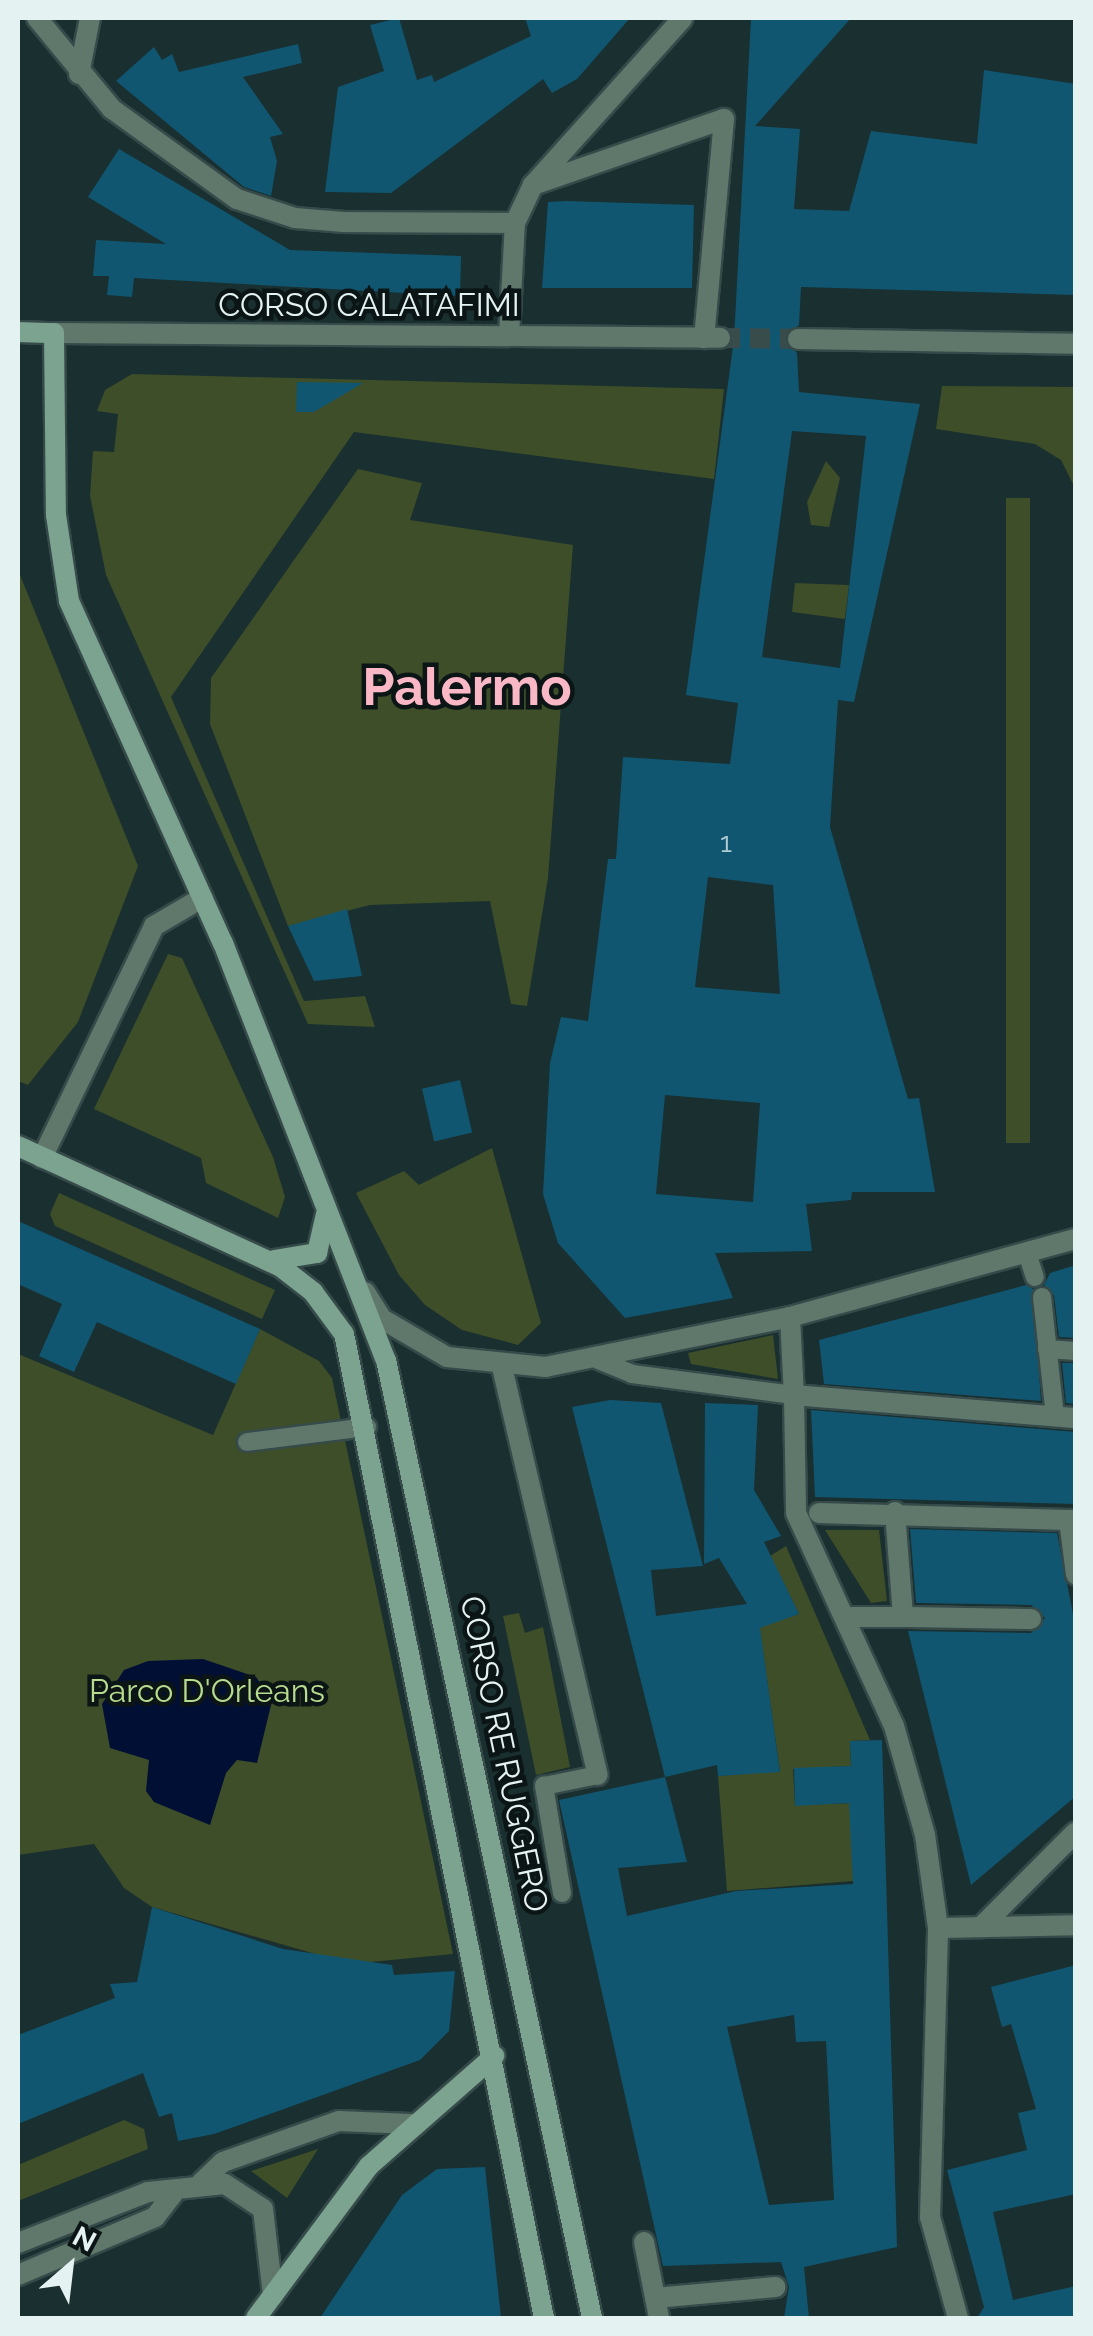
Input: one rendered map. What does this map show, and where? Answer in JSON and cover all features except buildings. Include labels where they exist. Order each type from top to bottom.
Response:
[{"type":"main road","name":"CORSO CALATAFIMI","points":[[18,332],[54,333]]},
{"type":"main road","name":"CORSO RE RUGGERO","points":[[54,333],[56,514],[69,601],[202,898],[326,1212],[358,1281],[406,1439],[592,2318]]},
{"type":"main road","points":[[18,1146],[266,1258],[293,1263],[317,1253],[326,1212]]},
{"type":"main road","name":"CORSO RE RUGGERO","points":[[266,1258],[332,1312],[358,1382],[544,2318]]},
{"type":"main road","points":[[256,2318],[370,2166],[411,2124],[494,2056]]},
{"type":"street","points":[[79,74],[90,18]]},
{"type":"street","points":[[509,336],[515,222],[532,185],[683,18]]},
{"type":"street","points":[[44,22],[79,74],[146,138],[238,199],[295,218],[344,222],[515,222]]},
{"type":"street","name":"CORSO CALATAFIMI","points":[[54,333],[712,338],[724,119],[532,185]]},
{"type":"street","points":[[798,339],[1076,344]]},
{"type":"street","points":[[42,1158],[154,926],[202,898]]},
{"type":"street","points":[[358,1281],[382,1318],[410,1338],[447,1357],[502,1367],[598,1360],[790,1317],[1028,1256],[1076,1239]]},
{"type":"street","points":[[790,1317],[796,1513],[894,1726],[925,1835],[938,1928],[929,2197],[958,2318]]},
{"type":"street","points":[[502,1367],[598,1776]]},
{"type":"street","points":[[794,1396],[1065,1417]]},
{"type":"street","points":[[796,1513],[895,1512],[1072,1520],[1076,1575]]},
{"type":"street","points":[[895,1512],[903,1618]]},
{"type":"street","points":[[847,1617],[1031,1620]]},
{"type":"street","points":[[981,1927],[1076,1832]]},
{"type":"street","points":[[938,1928],[1076,1924]]},
{"type":"street","points":[[18,2243],[148,2192],[173,2194],[201,2184],[223,2162],[340,2122],[411,2124]]},
{"type":"street","points":[[201,2184],[248,2192],[263,2209],[274,2295]]},
{"type":"street","points":[[18,2275],[155,2217],[173,2194]]},
{"type":"street","points":[[48,2232],[58,2260]]},
{"type":"street","points":[[644,2242],[657,2308],[775,2287]]},
{"type":"lane","points":[[1028,1256],[1035,1277]]},
{"type":"lane","points":[[1042,1297],[1047,1349],[1065,1417]]},
{"type":"lane","points":[[1047,1349],[1076,1350]]},
{"type":"lane","points":[[598,1360],[632,1374],[794,1396]]},
{"type":"lane","points":[[247,1442],[367,1427]]},
{"type":"lane","points":[[562,1893],[544,1786],[598,1776]]},
{"type":"green space","points":[[132,374],[724,389],[714,479],[354,432],[171,697],[304,1001],[365,996],[375,1027],[308,1024],[106,575],[90,496],[93,451],[114,452],[118,414],[97,411],[105,390]]},
{"type":"green space","points":[[942,386],[1075,387],[1075,488],[1061,460],[1035,444],[936,429]]},
{"type":"green space","points":[[826,461],[840,478],[829,527],[811,525],[807,502]]},
{"type":"green space","points":[[358,469],[422,483],[410,520],[573,545],[548,878],[527,1006],[511,1004],[490,901],[370,905],[288,926],[210,724],[211,678]]},
{"type":"green space","points":[[1006,498],[1030,498],[1030,1143],[1006,1143]]},
{"type":"green space","points":[[18,570],[138,866],[78,1022],[28,1085],[18,1081]]},
{"type":"green space","points":[[795,583],[849,585],[845,619],[792,612]]},
{"type":"green space","points":[[168,954],[182,958],[273,1157],[285,1197],[278,1218],[206,1183],[201,1158],[94,1109]]},
{"type":"green space","points":[[492,1148],[541,1323],[518,1345],[462,1330],[425,1305],[399,1275],[356,1193],[404,1171],[419,1185]]},
{"type":"green space","points":[[59,1193],[275,1290],[262,1319],[55,1226],[50,1214]]},
{"type":"green space","name":"Parco D'Orleans","points":[[260,1329],[319,1361],[332,1378],[453,1954],[350,1964],[152,1907],[124,1888],[94,1844],[18,1855],[18,1354],[213,1435]]},
{"type":"green space","points":[[773,1335],[778,1379],[691,1364],[688,1353]]},
{"type":"green space","points":[[825,1530],[879,1530],[887,1601],[871,1603]]},
{"type":"green space","points":[[786,1546],[870,1740],[850,1741],[851,1766],[793,1769],[795,1805],[855,1803],[853,1881],[727,1891],[718,1776],[780,1771],[757,1609],[775,1622],[799,1614],[770,1556]]},
{"type":"green space","points":[[519,1613],[525,1633],[543,1627],[570,1767],[536,1775],[503,1616]]},
{"type":"green space","points":[[124,2120],[144,2129],[148,2149],[18,2201],[18,2165]]},
{"type":"green space","points":[[318,2149],[287,2198],[251,2171]]},
{"type":"water","points":[[203,1659],[256,1677],[272,1701],[257,1763],[237,1760],[226,1773],[210,1825],[154,1802],[146,1791],[149,1760],[110,1748],[102,1704],[124,1670],[148,1661]]},
{"type":"tunnel","points":[[720,338],[798,339]]},
{"type":"district","name":"Palermo","points":[[467,687]]}]
